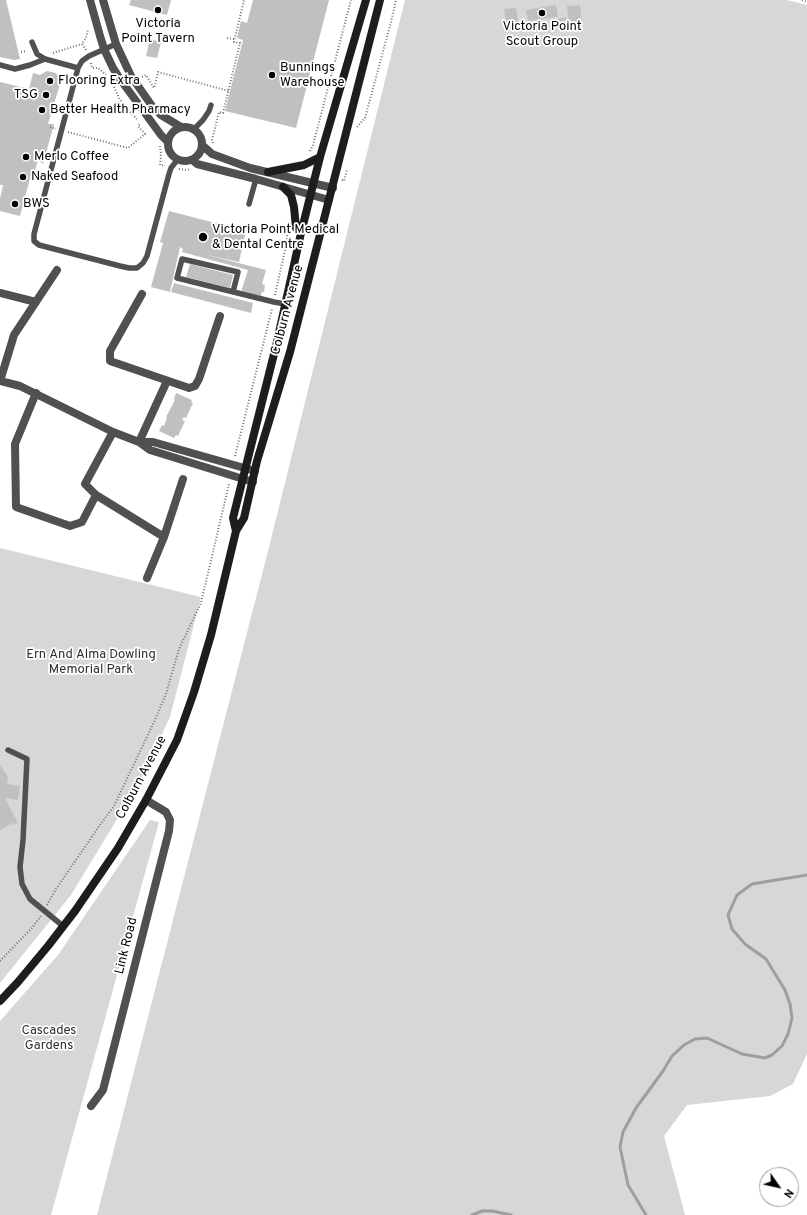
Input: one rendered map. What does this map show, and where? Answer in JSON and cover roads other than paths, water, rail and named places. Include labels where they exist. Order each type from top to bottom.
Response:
[{"type":"main road","name":"Colburn Avenue","points":[[236,531],[233,518],[310,195],[366,0]]},
{"type":"main road","name":"Colburn Avenue","points":[[0,1001],[23,976],[63,926],[118,848],[146,800],[177,740],[194,692],[211,635],[236,531],[244,518],[255,471],[290,352],[380,0]]},
{"type":"main road","points":[[268,172],[304,165],[320,157]]},
{"type":"main road","points":[[283,187],[291,195],[296,228],[301,233]]},
{"type":"street","points":[[90,0],[108,59],[120,79],[168,142]]},
{"type":"street","points":[[103,0],[116,44],[131,76],[148,100],[161,114],[181,127],[190,127],[194,129],[201,136],[202,145],[199,154],[192,160],[178,160],[170,152],[168,147],[168,142],[172,133],[181,127]]},
{"type":"street","points":[[202,145],[212,154],[250,168],[332,188]]},
{"type":"street","points":[[192,160],[197,164],[329,200]]},
{"type":"street","points":[[57,270],[14,335],[0,381],[20,386],[113,432],[139,442],[150,450],[252,482]]},
{"type":"street","points":[[0,293],[36,302]]},
{"type":"street","points":[[142,294],[110,350],[110,361],[189,388],[195,386],[199,379],[220,316]]},
{"type":"street","points":[[139,442],[167,381]]},
{"type":"street","points":[[36,394],[14,444],[16,507],[70,526],[82,522],[96,495]]},
{"type":"street","points":[[113,432],[85,484],[96,495],[164,537]]},
{"type":"street","points":[[139,442],[153,442],[255,471]]},
{"type":"street","points":[[162,454],[164,445]]},
{"type":"street","points":[[188,461],[191,452]]},
{"type":"street","points":[[147,578],[164,537],[183,479]]},
{"type":"street","name":"Link Road","points":[[91,1106],[103,1090],[169,831],[170,820],[166,812],[146,800]]},
{"type":"lane","points":[[32,42],[37,54],[78,68]]},
{"type":"lane","points":[[116,44],[89,56],[82,61],[78,68],[34,234],[34,241],[39,245],[129,268],[137,268],[143,263],[147,256],[171,168],[178,160]]},
{"type":"lane","points":[[0,65],[15,69],[30,65],[46,57]]},
{"type":"lane","points":[[194,129],[203,120],[209,111],[211,104]]},
{"type":"lane","points":[[249,204],[256,179]]},
{"type":"lane","points":[[233,292],[238,272],[182,258],[177,278],[233,292],[274,302],[285,304]]},
{"type":"lane","points":[[8,750],[27,758],[23,840],[20,867],[22,884],[30,898],[63,926]]},
{"type":"waterway","points":[[646,1215],[628,1185],[620,1147],[623,1132],[636,1108],[672,1056],[684,1045],[695,1039],[707,1038],[742,1054],[765,1058],[772,1055],[782,1046],[788,1034],[792,1018],[790,1004],[785,990],[766,959],[745,944],[732,929],[728,915],[737,895],[752,884],[807,875]]},
{"type":"waterway","points":[[472,1215],[482,1211],[492,1211],[511,1215]]},
{"type":"place","name":"Victoria Point Tavern","points":[[158,10]]},
{"type":"place","name":"Victoria Point Scout Group","points":[[542,13]]},
{"type":"place","name":"Bunnings Warehouse","points":[[272,75]]},
{"type":"place","name":"Flooring Extra","points":[[50,81]]},
{"type":"place","name":"TSG","points":[[46,95]]},
{"type":"place","name":"Better Health Pharmacy","points":[[42,110]]},
{"type":"place","name":"Merlo Coffee","points":[[26,157]]},
{"type":"place","name":"Naked Seafood","points":[[23,177]]},
{"type":"place","name":"BWS","points":[[15,204]]},
{"type":"place","name":"Victoria Point Medical & Dental Centre","points":[[203,237]]},
{"type":"park label","name":"Ern And Alma Dowling Memorial Park","points":[[91,662]]},
{"type":"park label","name":"Cascades Gardens","points":[[49,1038]]}]
